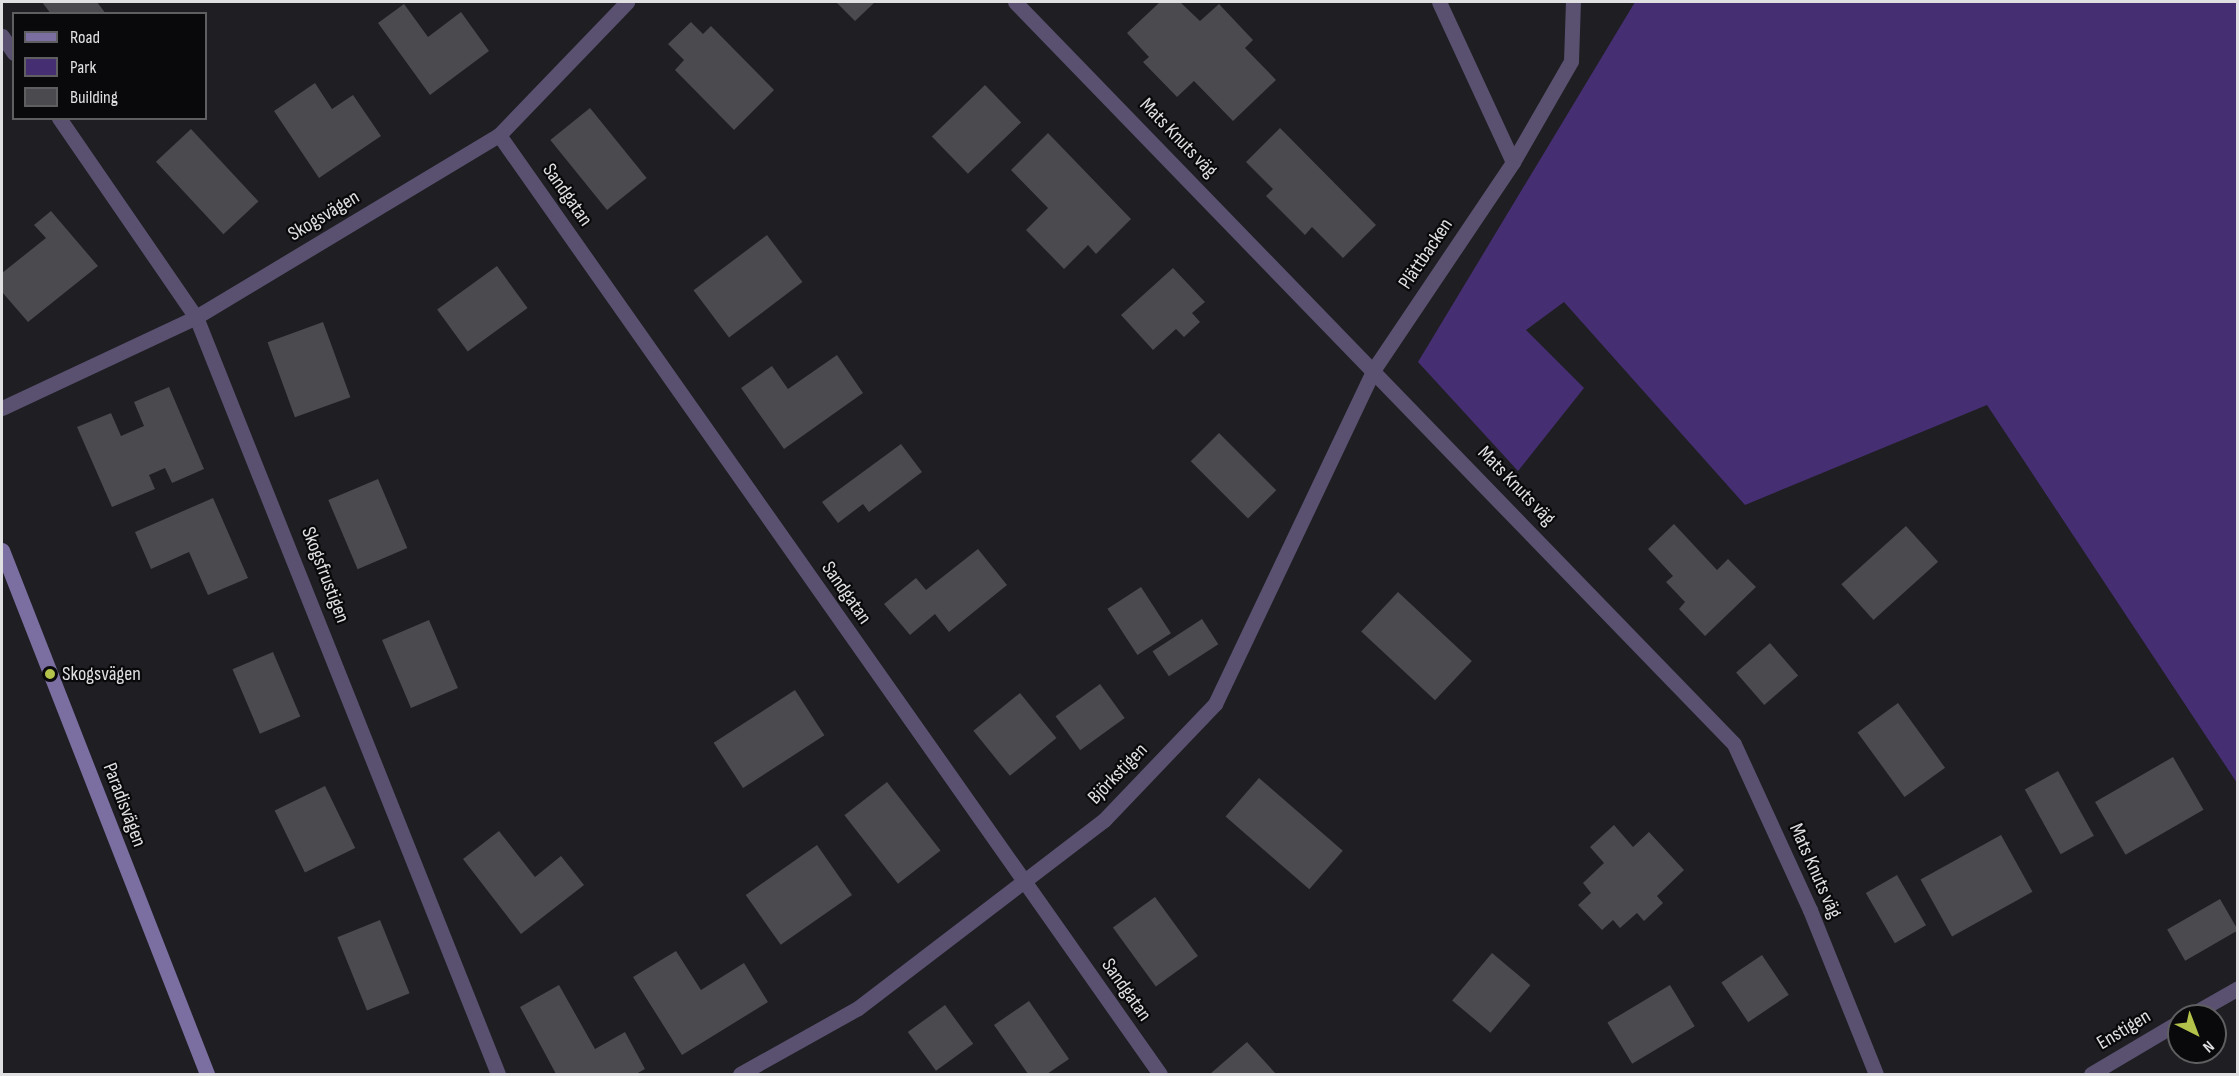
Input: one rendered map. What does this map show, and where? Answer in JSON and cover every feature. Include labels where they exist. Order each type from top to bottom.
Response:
[{"type":"street","name":"Skogsvägen","points":[[2,408],[196,317],[499,135],[627,2]]},
{"type":"street","name":"Mats Knuts väg","points":[[1015,2],[1374,369],[1734,744],[1810,910],[1876,1074]]},
{"type":"street","points":[[1438,2],[1513,162]]},
{"type":"street","name":"Plättbacken","points":[[1374,369],[1513,162],[1571,61],[1573,2]]},
{"type":"street","points":[[2,36],[12,50]]},
{"type":"street","name":"Skogsfrustigen","points":[[60,120],[196,317],[498,1074]]},
{"type":"street","name":"Sandgatan","points":[[499,135],[1160,1074]]},
{"type":"street","name":"Björkstigen","points":[[740,1074],[858,1008],[1104,819],[1215,704],[1374,369]]},
{"type":"street","name":"Paradisvägen","points":[[2,550],[207,1074]]},
{"type":"street","points":[[2210,1004],[2238,988]]},
{"type":"street","name":"Enstigen","points":[[2091,1074],[2167,1029]]},
{"type":"green space","points":[[1635,2],[2237,2],[2237,783],[1987,405],[1745,505],[1564,302],[1526,330],[1584,388],[1518,471],[1418,362]]},
{"type":"building","points":[[42,2],[97,2],[104,12],[50,12]]},
{"type":"building","points":[[836,2],[875,2],[855,21]]},
{"type":"building","points":[[1160,2],[1180,2],[1200,21],[1219,4],[1253,40],[1245,48],[1276,80],[1233,121],[1194,81],[1177,97],[1143,62],[1149,57],[1127,33]]},
{"type":"building","points":[[404,4],[428,37],[461,12],[489,51],[430,95],[378,23]]},
{"type":"building","points":[[691,22],[703,34],[711,26],[774,90],[734,130],[675,70],[684,60],[668,44]]},
{"type":"building","points":[[315,83],[332,109],[353,95],[381,136],[319,178],[274,111]]},
{"type":"building","points":[[985,85],[1021,122],[968,174],[932,136]]},
{"type":"building","points":[[590,108],[647,178],[607,210],[550,140]]},
{"type":"building","points":[[1280,128],[1376,225],[1343,258],[1312,227],[1305,235],[1266,196],[1273,189],[1246,162]]},
{"type":"building","points":[[191,129],[259,201],[223,234],[156,162]]},
{"type":"building","points":[[1048,133],[1131,219],[1096,254],[1088,245],[1064,269],[1026,230],[1048,208],[1011,170]]},
{"type":"building","points":[[51,211],[98,266],[28,322],[2,292],[2,273],[46,238],[34,225]]},
{"type":"building","points":[[767,235],[803,282],[729,337],[694,290]]},
{"type":"building","points":[[497,266],[528,308],[468,352],[437,309]]},
{"type":"building","points":[[1173,268],[1205,302],[1192,313],[1200,322],[1184,337],[1176,329],[1153,350],[1121,315]]},
{"type":"building","points":[[323,322],[350,397],[295,417],[268,342]]},
{"type":"building","points":[[837,355],[863,393],[784,449],[741,388],[772,366],[788,389]]},
{"type":"building","points":[[169,387],[204,469],[172,483],[165,468],[149,475],[155,489],[112,507],[77,427],[111,413],[121,436],[144,426],[134,402]]},
{"type":"building","points":[[1219,433],[1276,490],[1248,519],[1191,461]]},
{"type":"building","points":[[901,444],[922,472],[869,512],[863,504],[838,523],[822,502]]},
{"type":"building","points":[[378,479],[407,548],[358,569],[328,500]]},
{"type":"building","points":[[213,498],[248,578],[208,595],[189,552],[151,569],[135,532]]},
{"type":"building","points":[[1674,524],[1717,570],[1728,559],[1756,587],[1705,636],[1679,609],[1685,602],[1666,582],[1673,576],[1648,549]]},
{"type":"building","points":[[1906,526],[1938,562],[1873,620],[1841,584]]},
{"type":"building","points":[[978,549],[1007,585],[949,632],[935,614],[910,635],[884,604],[916,578],[926,590]]},
{"type":"building","points":[[1141,587],[1171,633],[1137,655],[1107,609]]},
{"type":"building","points":[[1398,592],[1472,661],[1435,700],[1361,631]]},
{"type":"building","points":[[1202,619],[1218,644],[1169,676],[1153,651]]},
{"type":"building","points":[[429,620],[458,688],[411,708],[382,640]]},
{"type":"building","points":[[1770,643],[1798,675],[1764,705],[1736,673]]},
{"type":"building","points":[[273,652],[300,716],[260,734],[232,669]]},
{"type":"building","points":[[1100,684],[1125,718],[1080,750],[1056,716]]},
{"type":"building","points":[[795,690],[824,735],[743,788],[714,743]]},
{"type":"building","points":[[1020,693],[1057,738],[1010,776],[973,731]]},
{"type":"building","points":[[1898,703],[1945,768],[1905,797],[1858,732]]},
{"type":"building","points":[[2173,757],[2204,810],[2126,855],[2095,802]]},
{"type":"building","points":[[2058,771],[2094,836],[2061,854],[2025,789]]},
{"type":"building","points":[[1259,778],[1343,851],[1309,889],[1226,816]]},
{"type":"building","points":[[887,782],[941,851],[898,884],[844,815]]},
{"type":"building","points":[[325,786],[355,848],[305,873],[275,811]]},
{"type":"building","points":[[1614,825],[1633,847],[1649,832],[1684,870],[1657,896],[1663,903],[1644,921],[1637,913],[1620,928],[1613,920],[1602,930],[1578,905],[1591,893],[1583,883],[1604,863],[1590,847]]},
{"type":"building","points":[[499,831],[535,877],[561,856],[584,885],[521,934],[463,859]]},
{"type":"building","points":[[2001,835],[2033,892],[1952,936],[1921,880]]},
{"type":"building","points":[[817,845],[852,895],[781,945],[746,895]]},
{"type":"building","points":[[1897,875],[1926,925],[1895,943],[1866,893]]},
{"type":"building","points":[[1155,897],[1198,956],[1156,987],[1113,928]]},
{"type":"building","points":[[2220,899],[2238,930],[2185,961],[2167,930]]},
{"type":"building","points":[[380,920],[410,993],[367,1010],[337,937]]},
{"type":"building","points":[[676,951],[701,990],[744,963],[768,1002],[682,1055],[633,977]]},
{"type":"building","points":[[1492,953],[1530,985],[1490,1033],[1452,1000]]},
{"type":"building","points":[[1762,955],[1789,995],[1748,1022],[1721,982]]},
{"type":"building","points":[[559,985],[595,1049],[625,1032],[645,1069],[636,1074],[556,1074],[520,1007]]},
{"type":"building","points":[[1670,985],[1695,1026],[1632,1064],[1607,1023]]},
{"type":"building","points":[[1029,1001],[1069,1059],[1047,1074],[1028,1074],[994,1025]]},
{"type":"building","points":[[945,1005],[973,1044],[936,1071],[908,1032]]},
{"type":"building","points":[[1247,1042],[1276,1074],[1210,1074]]},
{"type":"place","name":"Skogsvägen","points":[[50,674]]}]
